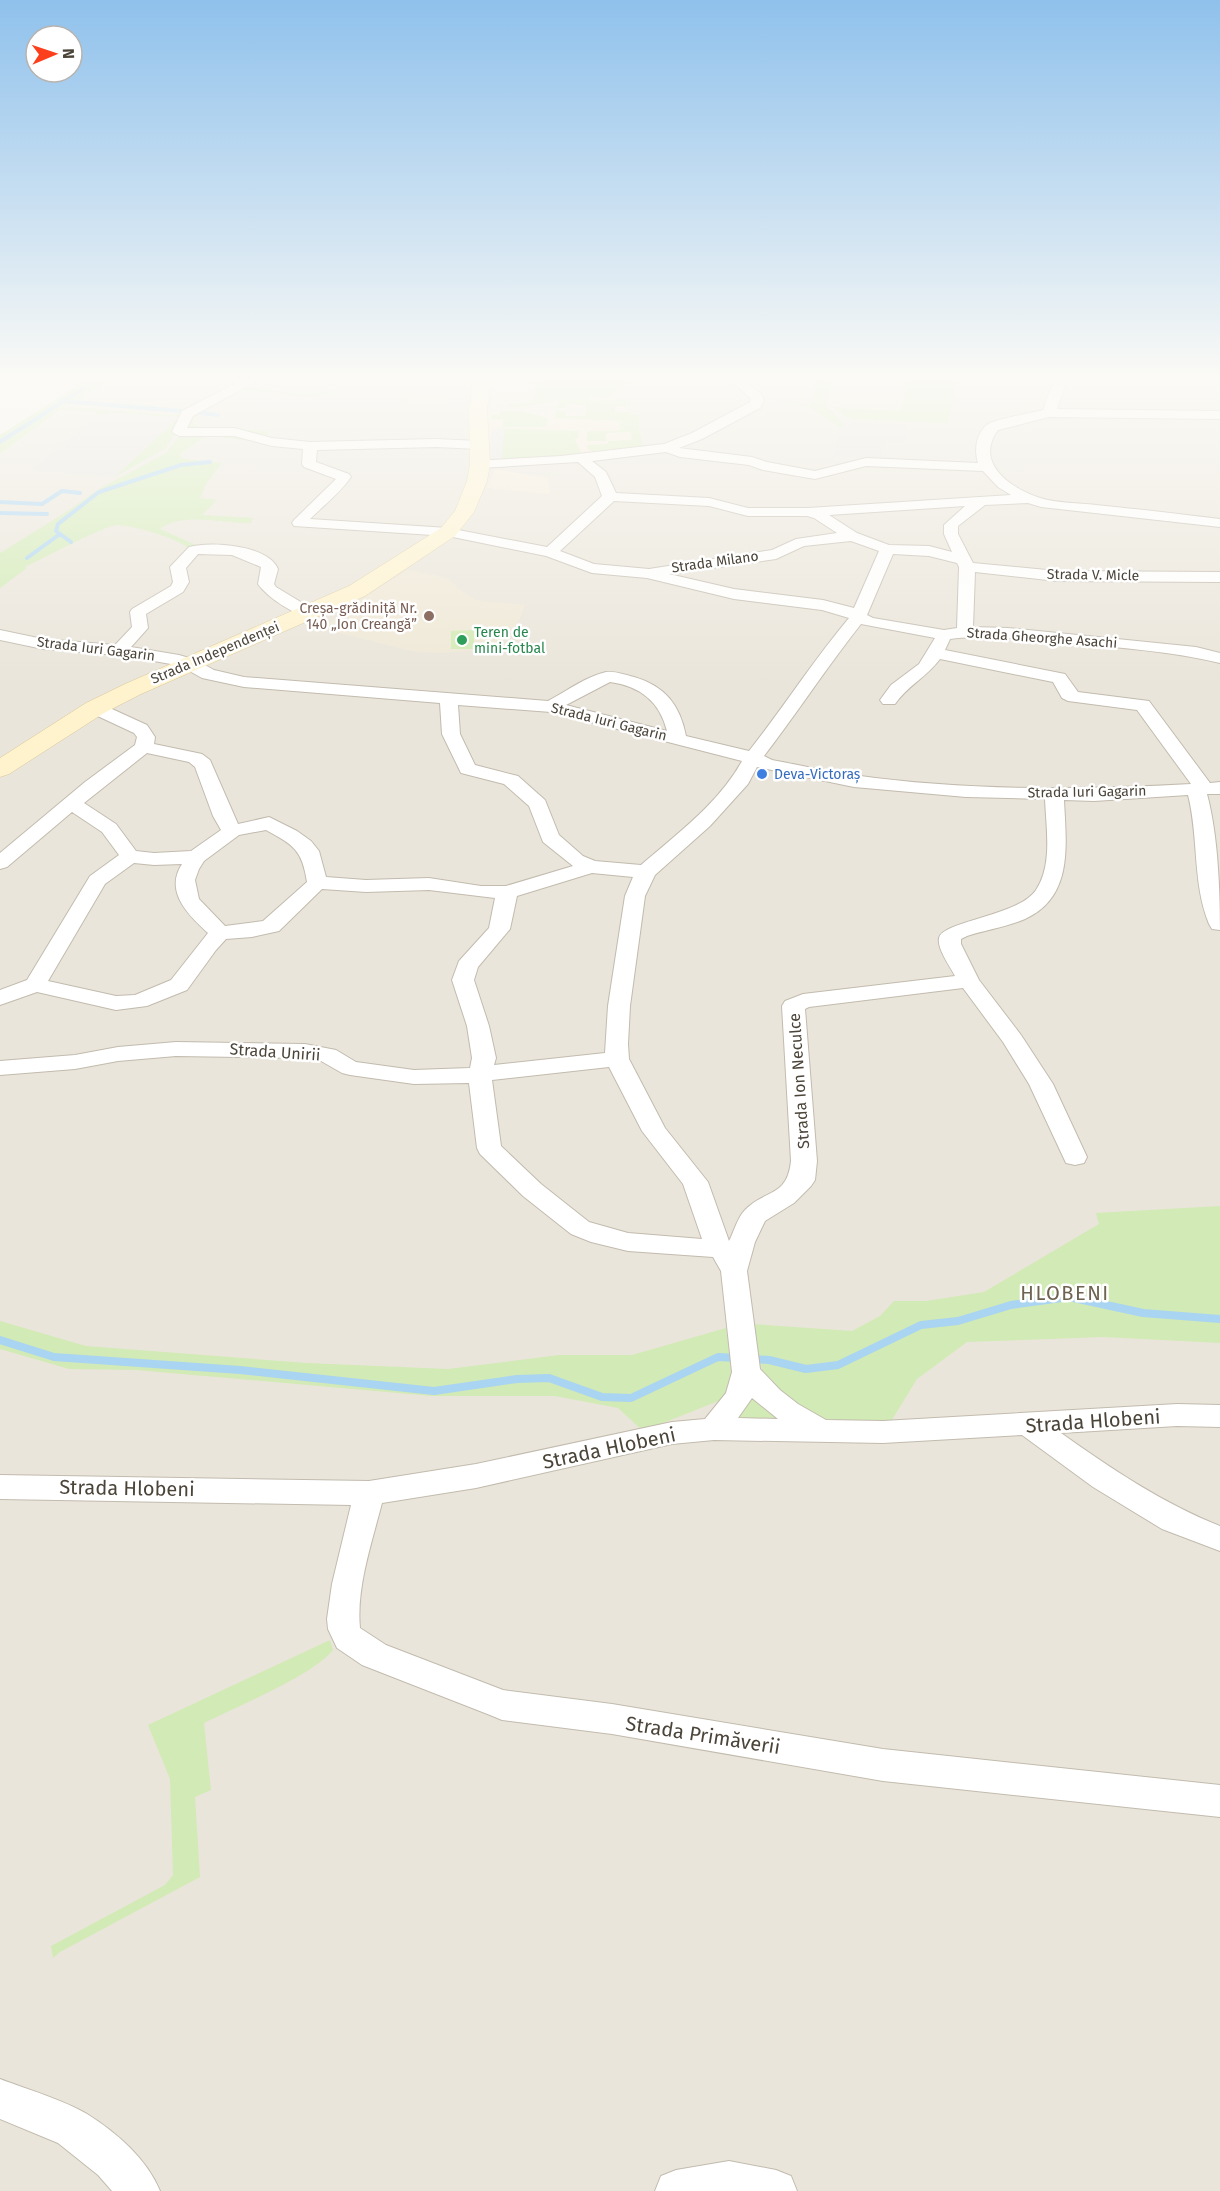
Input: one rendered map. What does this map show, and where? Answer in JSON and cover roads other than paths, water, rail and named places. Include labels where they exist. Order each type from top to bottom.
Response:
[{"type":"main road","name":"Strada Independenței","points":[[0,769],[95,708],[133,689],[357,591],[448,532],[464,512],[477,481]]},
{"type":"street","name":"Strada Gheorghe Asachi","points":[[341,481],[299,522],[448,532],[550,552],[591,568],[647,573],[734,594],[823,605],[869,622],[944,635],[965,632],[1008,633],[1154,646],[1220,658]]},
{"type":"street","points":[[603,481],[610,497]]},
{"type":"street","points":[[1002,481],[1028,499]]},
{"type":"street","points":[[965,632],[965,563],[951,534],[951,525],[989,501],[1012,490]]},
{"type":"street","points":[[550,552],[610,497],[709,502],[748,512],[807,512],[1028,499],[1065,507],[1220,523]]},
{"type":"street","points":[[807,512],[819,515],[852,536],[887,549],[930,551],[956,545]]},
{"type":"street","name":"Strada Milano","points":[[647,573],[776,554],[801,542],[852,536]]},
{"type":"street","points":[[734,1271],[710,1225],[695,1182],[654,1131],[617,1059],[619,1006],[635,896],[646,872],[703,822],[741,780],[753,758],[795,704],[825,658],[858,617],[887,549]]},
{"type":"street","points":[[119,650],[140,628],[138,612],[177,589],[181,582],[178,567],[194,550],[238,550],[259,559],[268,564],[270,569],[266,584],[270,590],[308,613]]},
{"type":"street","name":"Strada V. Micle","points":[[930,551],[965,563],[1057,576],[1220,577]]},
{"type":"street","name":"Strada Iuri Gagarin","points":[[0,634],[43,644],[119,650],[190,664],[208,674],[244,682],[551,707],[753,758],[767,765],[854,781],[1053,795],[1207,788]]},
{"type":"street","points":[[889,700],[891,693],[917,675],[935,653],[944,635]]},
{"type":"street","points":[[935,653],[1059,678],[1063,681],[1068,694],[1074,697],[1143,705],[1207,788],[1201,805],[1220,924]]},
{"type":"street","points":[[551,707],[611,676],[658,694],[665,701],[674,718],[678,739]]},
{"type":"street","points":[[449,700],[451,734],[468,769],[511,780],[538,804],[550,838],[576,860],[591,867],[646,872]]},
{"type":"street","points":[[0,863],[92,786],[144,747],[146,737],[141,729],[95,708]]},
{"type":"street","points":[[144,747],[195,758],[203,764],[223,816],[232,831]]},
{"type":"street","points":[[1053,795],[1057,858],[1055,875],[1048,892],[1036,904],[1020,913],[959,931],[950,936],[951,944],[969,981],[1013,1040],[1041,1084],[1074,1157]]},
{"type":"street","points":[[73,804],[109,828],[130,856]]},
{"type":"street","points":[[220,933],[194,910],[186,894],[185,876],[196,856],[232,831],[268,824],[299,841],[311,852],[317,883]]},
{"type":"street","points":[[35,985],[97,880],[130,856],[154,859],[196,856]]},
{"type":"street","points":[[0,998],[35,985],[116,1003],[139,1000],[179,985],[208,945],[220,933],[252,931],[271,926],[317,883],[366,886],[429,884],[481,892],[507,892],[591,867]]},
{"type":"street","points":[[507,892],[499,929],[467,966],[463,980],[478,1026],[484,1058],[480,1075],[489,1148],[532,1190],[580,1228],[600,1236],[628,1242],[721,1249]]},
{"type":"street","name":"Strada Ion Neculce","points":[[754,1216],[785,1197],[802,1180],[804,1161],[793,1006],[803,1001],[826,997],[969,981]]},
{"type":"street","name":"Strada Unirii","points":[[0,1068],[75,1062],[118,1054],[176,1049],[235,1048],[305,1051],[328,1055],[350,1068],[379,1074],[448,1078],[617,1059]]},
{"type":"street","points":[[710,1225],[737,1222],[754,1216]]},
{"type":"street","points":[[714,1429],[739,1396],[744,1363],[734,1271],[742,1242],[754,1216]]},
{"type":"street","points":[[744,1363],[759,1390],[793,1416],[824,1432]]},
{"type":"street","name":"Strada Hlobeni","points":[[0,1487],[369,1492],[476,1476],[672,1433],[714,1429],[883,1432],[1177,1415],[1220,1416]]},
{"type":"street","points":[[1029,1425],[1104,1479],[1173,1520],[1220,1539]]},
{"type":"street","name":"Strada Primăverii","points":[[369,1492],[346,1598],[343,1628],[354,1645],[374,1655],[502,1705],[612,1719],[883,1765],[1220,1801]]},
{"type":"street","points":[[0,2099],[72,2128],[113,2160],[139,2191]]},
{"type":"street","points":[[676,2191],[729,2182],[776,2191]]},
{"type":"waterway","points":[[71,542],[56,531],[58,524],[99,492],[132,481]]},
{"type":"waterway","points":[[0,502],[42,504],[62,491],[80,493]]},
{"type":"waterway","points":[[0,513],[47,514]]},
{"type":"waterway","points":[[27,558],[60,534]]},
{"type":"waterway","points":[[753,1359],[769,1360],[806,1369],[838,1365],[921,1325],[958,1321],[1011,1305],[1069,1297],[1143,1313],[1220,1319]]},
{"type":"waterway","points":[[0,1340],[54,1357],[240,1370],[434,1391],[517,1379],[549,1378],[602,1397],[631,1398],[718,1357],[737,1358]]},
{"type":"place","name":"Creșa-grădiniță Nr. 140 „Ion Creangă”","points":[[429,616]]},
{"type":"place","name":"Teren de mini-fotbal","points":[[462,640]]},
{"type":"place","name":"Deva-Victoraș","points":[[762,774]]},
{"type":"district","name":"HLOBENI","points":[[1065,1293]]}]
